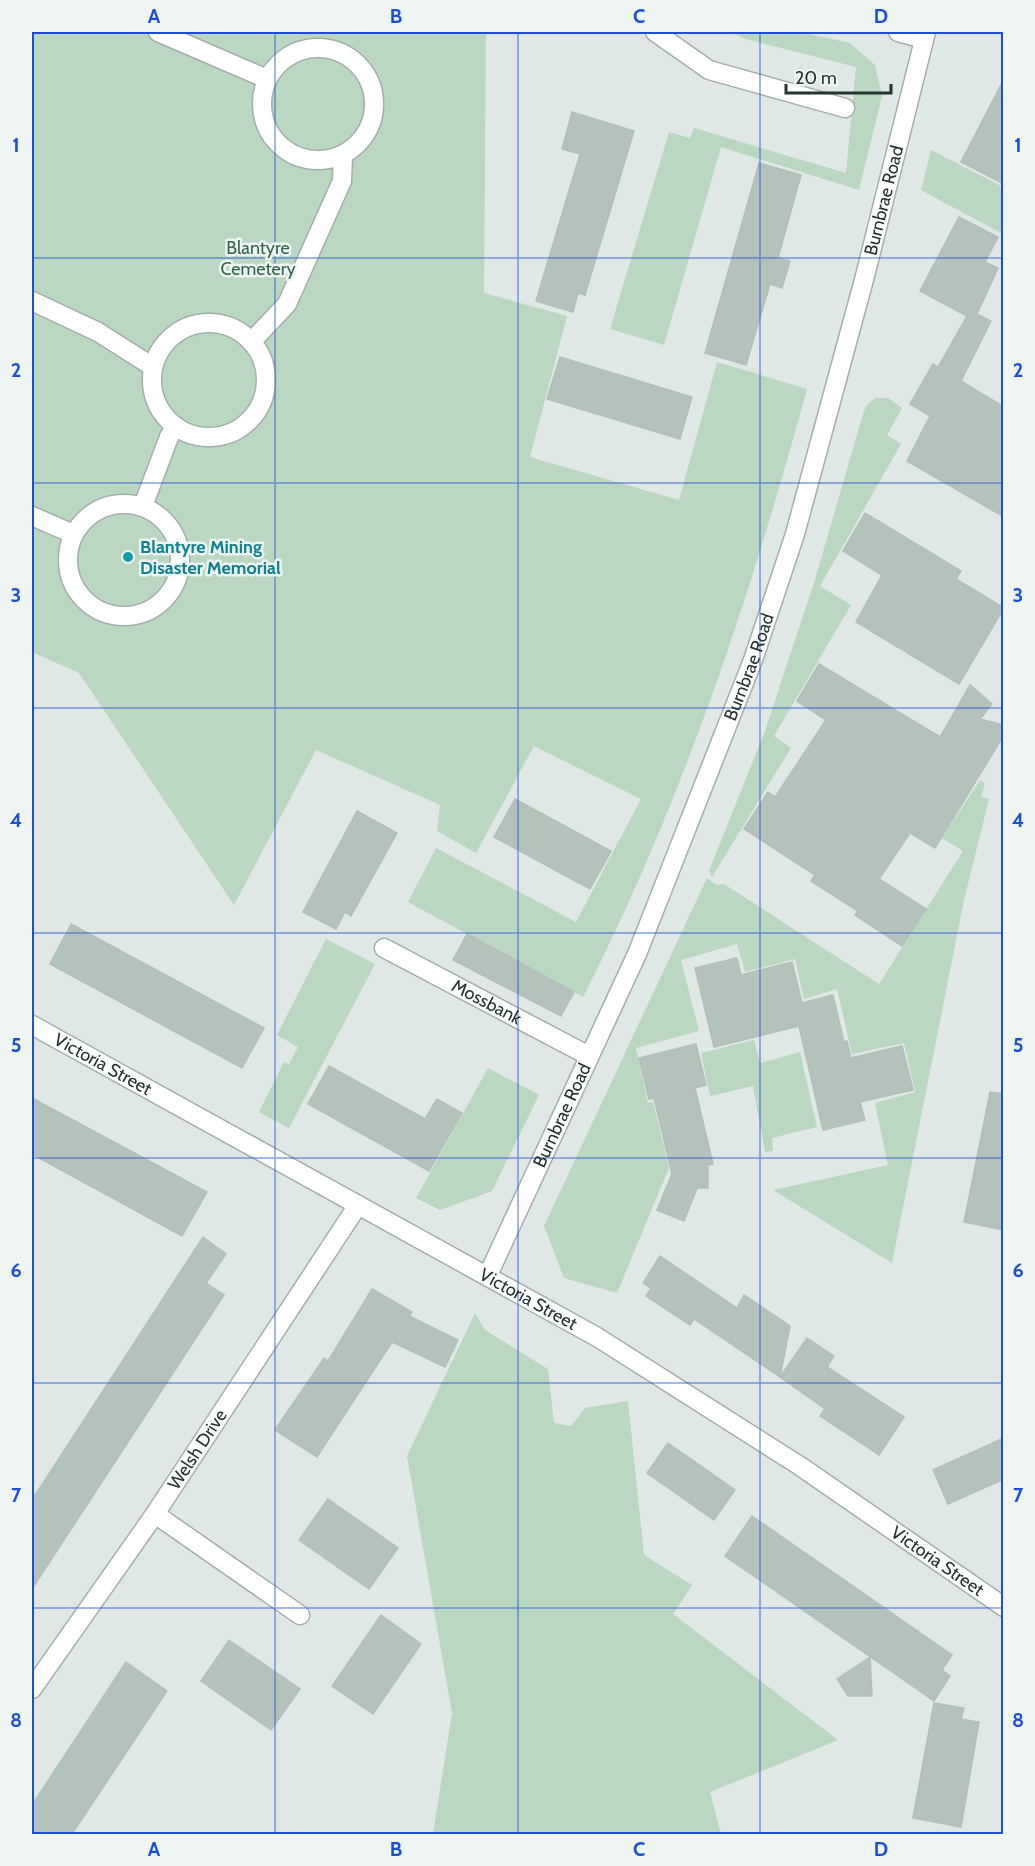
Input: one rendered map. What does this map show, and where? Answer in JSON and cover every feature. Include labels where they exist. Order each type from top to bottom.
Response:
[{"type":"street","points":[[158,32],[267,79]]},
{"type":"street","points":[[655,32],[709,70],[845,108]]},
{"type":"street","points":[[898,32],[925,35]]},
{"type":"street","name":"Burnbrae Road","points":[[488,1275],[637,954],[757,650],[795,534],[865,276],[925,35]]},
{"type":"street","points":[[313,48],[332,49],[350,57],[364,71],[372,89],[374,108],[370,127],[358,144],[343,155],[326,161],[309,161],[292,155],[278,145],[267,131],[261,114],[261,96],[267,79],[278,63],[294,53],[313,48]]},
{"type":"street","points":[[251,342],[287,304],[342,181],[343,155]]},
{"type":"street","points":[[32,301],[98,332],[153,367]]},
{"type":"street","points":[[204,323],[229,328],[251,342],[261,358],[266,376],[264,394],[257,411],[245,425],[229,434],[210,438],[192,435],[175,427],[163,415],[155,400],[152,384],[153,367],[160,351],[172,337],[187,328],[204,323]]},
{"type":"street","points":[[143,506],[169,437],[175,427]]},
{"type":"street","points":[[127,503],[143,506],[159,515],[171,529],[179,545],[180,564],[176,582],[167,597],[153,609],[136,616],[118,616],[100,612],[85,602],[74,587],[68,570],[68,552],[74,534],[83,521],[96,511],[111,505],[127,503]]},
{"type":"street","points":[[32,516],[74,534]]},
{"type":"street","name":"Mossbank","points":[[384,948],[589,1056]]},
{"type":"street","name":"Victoria Street","points":[[32,1025],[597,1337],[800,1467],[1004,1607]]},
{"type":"street","name":"Welsh Drive","points":[[32,1689],[155,1515],[358,1205]]},
{"type":"street","points":[[155,1515],[300,1615]]},
{"type":"green space","name":"Blantyre Cemetery","points":[[32,32],[486,32],[484,293],[567,316],[530,457],[679,500],[717,362],[807,389],[762,545],[711,699],[652,850],[583,997],[408,902],[436,848],[576,922],[641,799],[534,746],[476,853],[437,831],[440,805],[316,750],[234,905],[79,673],[32,652]]},
{"type":"green space","points":[[731,32],[799,32],[850,43],[875,65],[882,96],[859,190],[721,147],[664,345],[610,329],[669,132],[690,138],[694,128],[846,173],[856,67],[745,39]]},
{"type":"green space","points":[[931,150],[1003,187],[1003,234],[921,190]]},
{"type":"green space","points":[[875,398],[888,398],[902,408],[887,435],[901,444],[820,586],[851,605],[774,736],[791,748],[712,877],[709,871],[765,731],[814,583],[863,414],[866,406]]},
{"type":"green space","points":[[980,780],[985,783],[981,797],[989,799],[964,900],[892,1263],[773,1190],[888,1165],[875,1103],[915,1092],[904,1043],[852,1054],[837,989],[804,999],[795,959],[745,972],[737,944],[681,960],[699,1031],[636,1048],[648,1103],[653,1102],[669,1168],[617,1293],[564,1278],[544,1226],[707,878],[717,885],[724,884],[879,984],[963,851],[942,838]]},
{"type":"green space","points":[[326,939],[375,964],[289,1128],[259,1112],[284,1062],[289,1064],[298,1047],[277,1035]]},
{"type":"green space","points":[[754,1040],[760,1063],[800,1052],[817,1127],[772,1138],[773,1151],[765,1152],[753,1086],[710,1096],[701,1053]]},
{"type":"green space","points":[[488,1068],[539,1095],[492,1191],[440,1210],[416,1198]]},
{"type":"green space","points":[[475,1313],[485,1330],[548,1369],[554,1423],[571,1426],[585,1408],[628,1401],[644,1555],[692,1585],[673,1614],[838,1740],[710,1792],[721,1834],[433,1834],[452,1713],[407,1456]]},
{"type":"building","points":[[1004,79],[1004,184],[961,162]]},
{"type":"building","points":[[572,112],[634,131],[585,295],[578,293],[573,312],[536,301],[580,154],[562,149]]},
{"type":"building","points":[[759,163],[801,175],[778,258],[790,261],[782,288],[770,284],[746,365],[705,353]]},
{"type":"building","points":[[959,217],[998,237],[985,262],[998,268],[977,314],[991,321],[961,381],[1004,407],[1004,517],[907,461],[930,416],[910,404],[933,364],[938,367],[967,316],[920,291]]},
{"type":"building","points":[[560,357],[692,397],[680,439],[547,399]]},
{"type":"building","points":[[865,513],[961,571],[956,579],[1004,608],[959,684],[856,622],[882,575],[843,551]]},
{"type":"building","points":[[819,664],[940,737],[970,685],[992,704],[980,719],[1004,725],[1004,735],[935,848],[910,833],[879,879],[926,909],[902,946],[855,915],[858,911],[811,881],[815,875],[744,829],[768,792],[775,797],[826,720],[797,701]]},
{"type":"building","points":[[515,799],[611,851],[590,889],[494,837]]},
{"type":"building","points":[[357,811],[397,833],[351,916],[345,912],[336,929],[303,912]]},
{"type":"building","points":[[71,924],[264,1028],[242,1068],[50,964]]},
{"type":"building","points":[[467,934],[574,992],[561,1016],[453,960]]},
{"type":"building","points":[[737,958],[741,975],[792,962],[802,1003],[833,995],[844,1042],[847,1041],[851,1058],[902,1046],[913,1090],[860,1102],[865,1120],[823,1130],[799,1026],[714,1047],[695,968]]},
{"type":"building","points":[[696,1044],[706,1085],[695,1088],[713,1164],[708,1165],[708,1188],[697,1188],[684,1221],[657,1210],[672,1174],[654,1098],[649,1099],[639,1058]]},
{"type":"building","points":[[329,1066],[425,1119],[437,1099],[462,1113],[429,1171],[308,1104]]},
{"type":"building","points":[[990,1092],[1004,1094],[1004,1230],[964,1222]]},
{"type":"building","points":[[32,1098],[207,1192],[182,1236],[32,1154]]},
{"type":"building","points":[[203,1237],[226,1254],[206,1283],[224,1295],[32,1589],[32,1500]]},
{"type":"building","points":[[660,1256],[737,1308],[744,1295],[790,1326],[780,1377],[694,1319],[690,1325],[646,1296],[651,1288],[643,1283]]},
{"type":"building","points":[[372,1289],[412,1312],[409,1316],[458,1340],[445,1367],[392,1342],[317,1457],[275,1430],[324,1358],[328,1361]]},
{"type":"building","points":[[807,1338],[834,1356],[827,1367],[904,1417],[879,1455],[820,1416],[825,1409],[780,1377]]},
{"type":"building","points":[[1004,1438],[1004,1479],[948,1504],[933,1470]]},
{"type":"building","points":[[668,1443],[735,1490],[714,1520],[647,1473]]},
{"type":"building","points":[[328,1499],[398,1548],[369,1589],[299,1540]]},
{"type":"building","points":[[752,1516],[952,1655],[942,1670],[950,1676],[934,1701],[725,1556]]},
{"type":"building","points":[[381,1615],[421,1644],[373,1714],[332,1686]]},
{"type":"building","points":[[229,1640],[300,1689],[271,1730],[201,1681]]},
{"type":"building","points":[[870,1657],[872,1696],[848,1696],[837,1679]]},
{"type":"building","points":[[126,1662],[167,1691],[72,1834],[32,1834],[32,1805]]},
{"type":"building","points":[[934,1703],[964,1708],[961,1719],[979,1722],[961,1827],[913,1818]]},
{"type":"place","name":"Blantyre Mining Disaster Memorial","points":[[128,557]]}]
